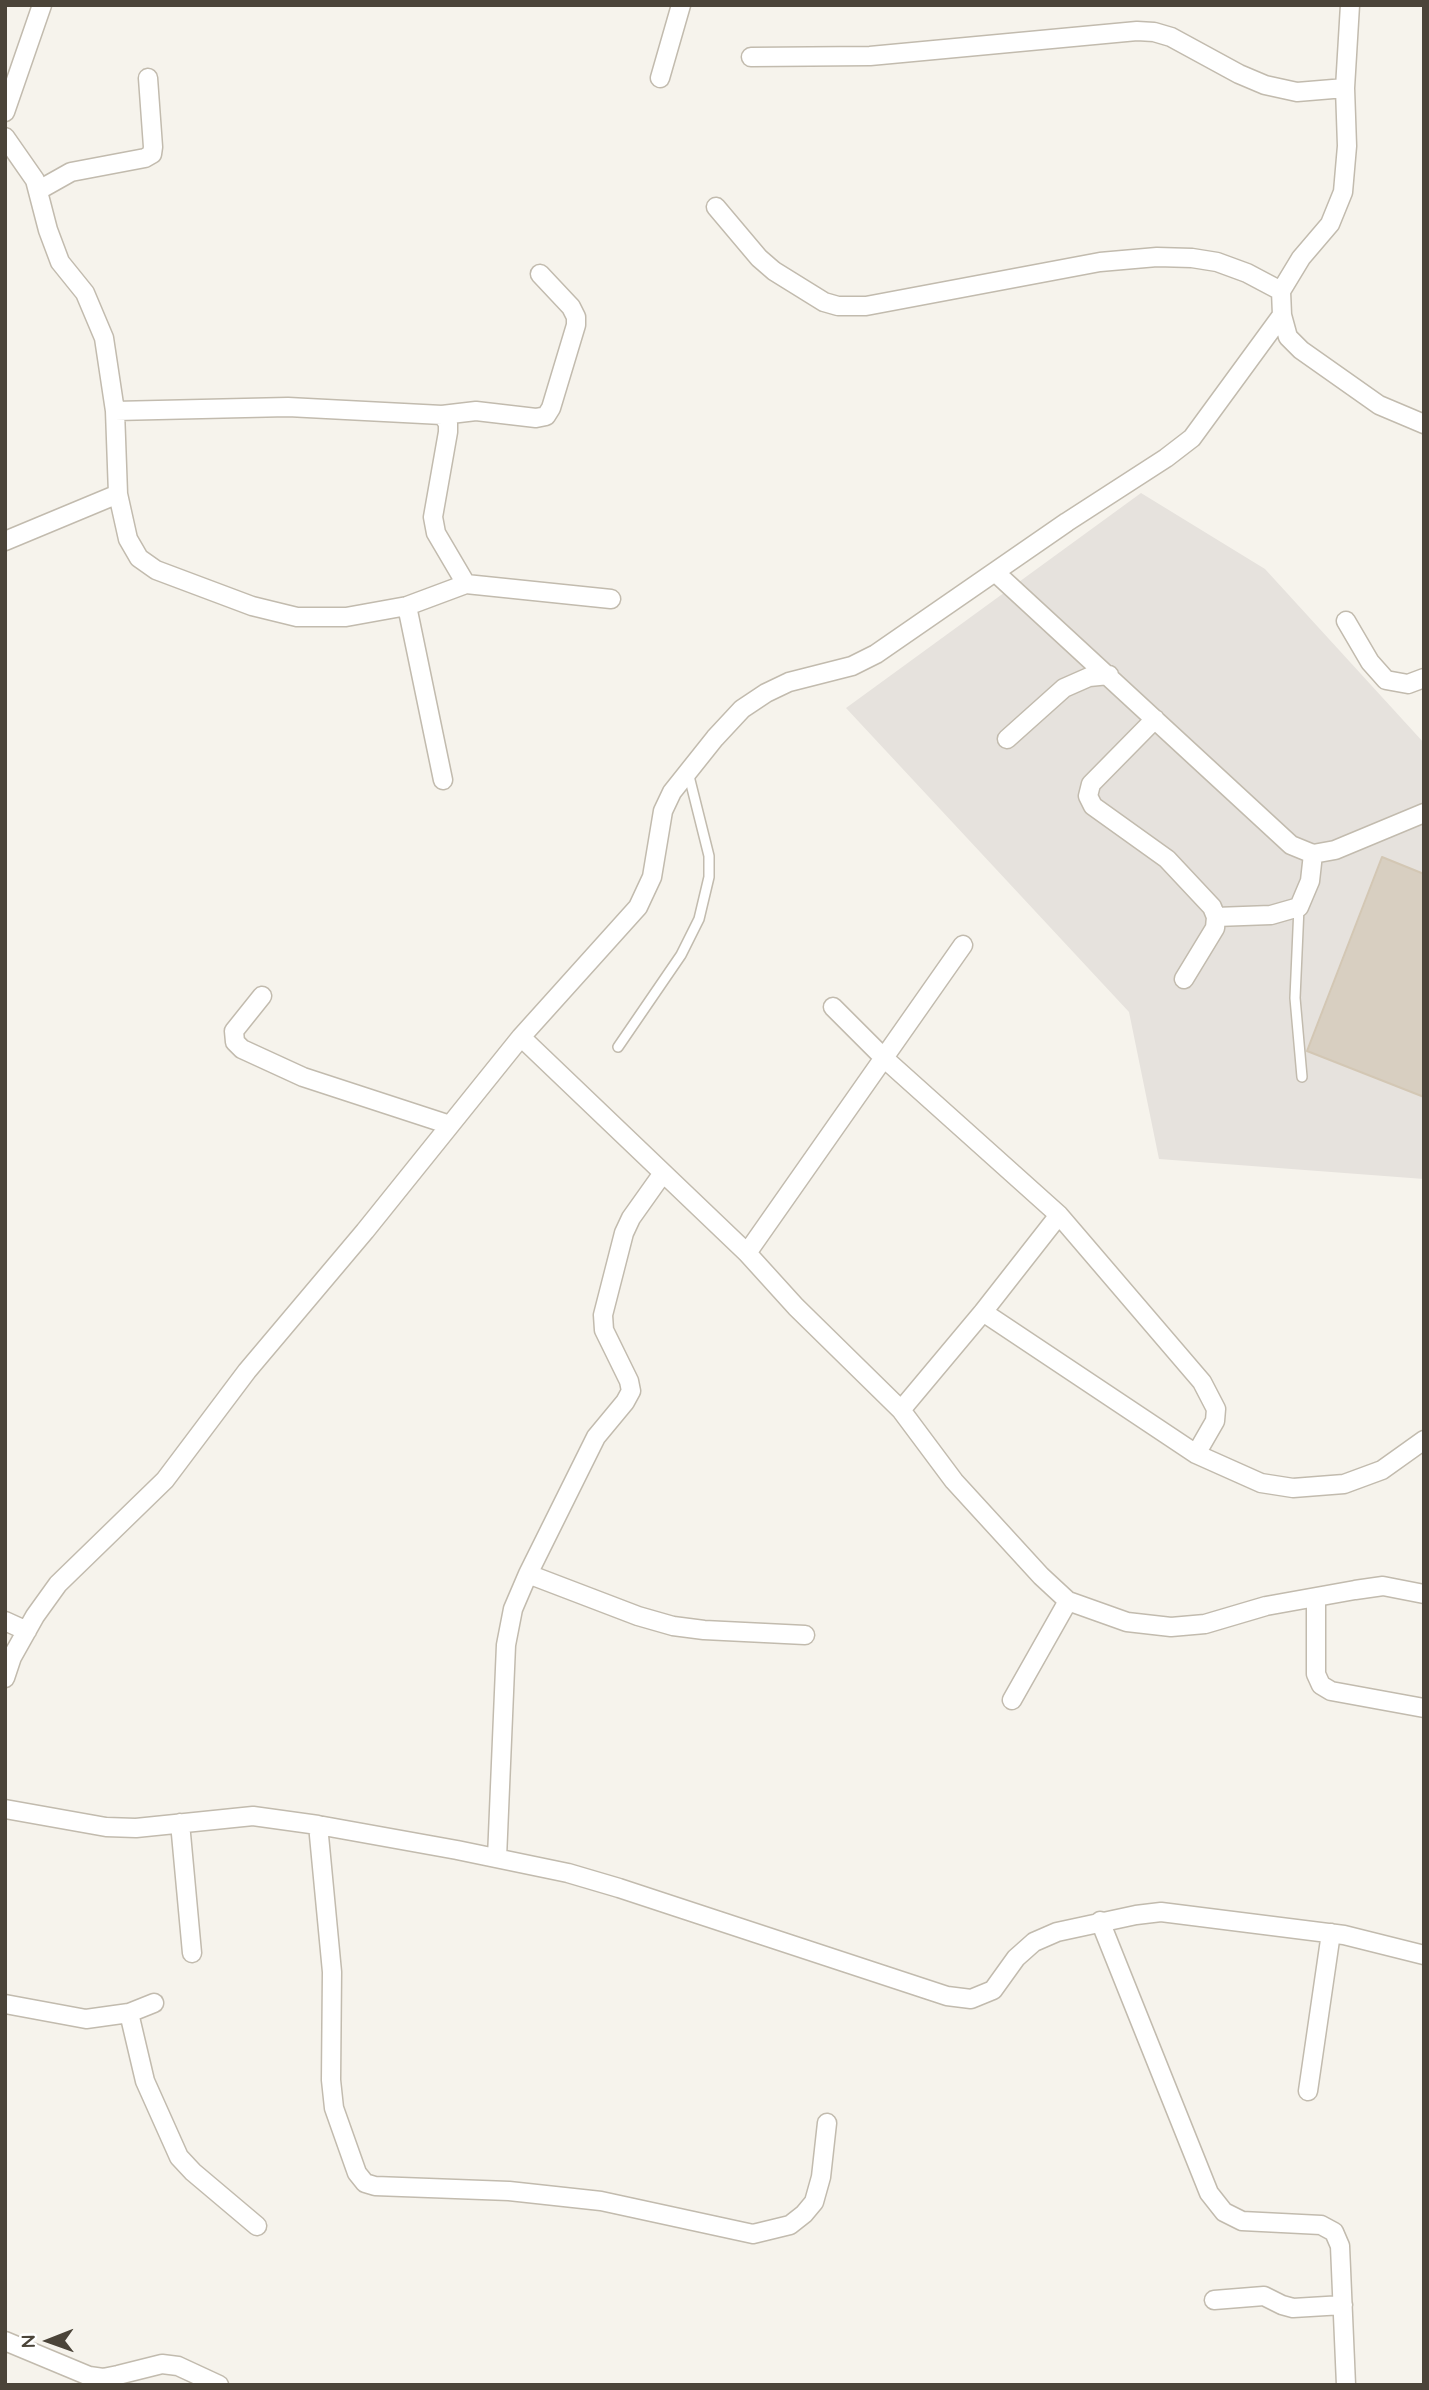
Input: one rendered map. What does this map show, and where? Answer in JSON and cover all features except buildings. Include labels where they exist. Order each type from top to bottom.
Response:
[{"type":"street","points":[[5,112],[42,5]]},
{"type":"street","points":[[660,78],[681,5]]},
{"type":"street","points":[[1350,5],[1345,88],[1348,146],[1343,192],[1330,224],[1301,258],[1281,291],[1282,315],[1288,337],[1301,350],[1379,405],[1424,424]]},
{"type":"street","points":[[751,57],[870,56],[1124,32],[1154,32],[1171,37],[1265,85],[1297,92],[1345,88]]},
{"type":"street","points":[[38,190],[71,172],[145,158],[152,154],[148,78]]},
{"type":"street","points":[[5,137],[35,180],[48,230],[60,262],[85,293],[104,338],[115,411],[118,494],[128,539],[139,558],[156,570],[252,606],[297,617],[346,617],[407,606],[466,584],[611,598]]},
{"type":"street","points":[[716,207],[759,258],[774,271],[824,302],[838,306],[866,306],[1100,262],[1157,257],[1217,262],[1247,273],[1281,291]]},
{"type":"street","points":[[115,411],[288,407],[442,415],[476,411],[536,418],[545,416],[551,408],[576,325],[576,317],[571,307],[540,274]]},
{"type":"street","points":[[5,1678],[12,1657],[58,1584],[165,1480],[247,1371],[365,1231],[521,1037],[638,907],[652,877],[663,811],[672,792],[742,709],[789,682],[852,666],[876,654],[1067,522],[1166,458],[1192,438],[1282,315]]},
{"type":"street","points":[[442,415],[448,424],[448,432],[433,517],[436,533],[466,584]]},
{"type":"street","points":[[5,541],[118,494]]},
{"type":"street","points":[[996,573],[1291,845],[1313,854],[1335,850],[1424,813]]},
{"type":"street","points":[[407,606],[443,780]]},
{"type":"street","points":[[1346,621],[1370,662],[1386,680],[1409,684],[1424,678]]},
{"type":"street","points":[[1007,739],[1064,688],[1089,677],[1109,675]]},
{"type":"street","points":[[1155,719],[1091,784],[1088,796],[1093,806],[1167,859],[1212,907],[1216,917],[1215,928],[1184,979]]},
{"type":"street","points":[[1216,917],[1270,915],[1299,907],[1310,881],[1313,854]]},
{"type":"street","points":[[747,1253],[963,945]]},
{"type":"street","points":[[262,996],[234,1031],[235,1042],[242,1049],[303,1077],[450,1125]]},
{"type":"street","points":[[833,1007],[885,1059],[1059,1215],[1202,1382],[1216,1409],[1215,1421],[1196,1454]]},
{"type":"street","points":[[521,1037],[747,1253],[796,1307],[901,1410],[954,1481],[1041,1576],[1068,1601],[1127,1622],[1171,1627],[1205,1624],[1266,1606],[1383,1587],[1424,1594]]},
{"type":"street","points":[[497,1858],[506,1645],[513,1609],[596,1437],[631,1391],[629,1381],[604,1330],[603,1315],[624,1233],[634,1212],[663,1173]]},
{"type":"street","points":[[901,1410],[1059,1215]]},
{"type":"street","points":[[983,1312],[1196,1454],[1261,1483],[1293,1488],[1344,1484],[1382,1470],[1424,1440]]},
{"type":"street","points":[[528,1574],[638,1616],[673,1626],[805,1635]]},
{"type":"street","points":[[1316,1597],[1317,1674],[1321,1685],[1331,1691],[1424,1708]]},
{"type":"street","points":[[1013,1700],[1068,1601]]},
{"type":"street","points":[[5,1621],[27,1631]]},
{"type":"street","points":[[5,1810],[106,1827],[136,1828],[253,1816],[318,1825],[497,1858],[619,1888],[947,1996],[971,1999],[993,1990],[1016,1958],[1034,1942],[1057,1932],[1100,1921],[1161,1912],[1331,1933],[1424,1955]]},
{"type":"street","points":[[180,1823],[192,1953]]},
{"type":"street","points":[[318,1825],[332,1972],[331,2080],[334,2108],[357,2173],[365,2183],[375,2186],[509,2191],[601,2201],[753,2234],[790,2225],[814,2202],[821,2177],[827,2123]]},
{"type":"street","points":[[1100,1921],[1209,2193],[1224,2212],[1242,2221],[1321,2225],[1334,2232],[1340,2246],[1346,2385]]},
{"type":"street","points":[[1308,2091],[1331,1933]]},
{"type":"street","points":[[5,2004],[86,2019],[129,2014],[154,2003]]},
{"type":"street","points":[[129,2014],[145,2081],[179,2157],[192,2172],[257,2226]]},
{"type":"street","points":[[1214,2300],[1264,2296],[1293,2308],[1343,2305]]},
{"type":"street","points":[[6,2346],[89,2376],[111,2376],[162,2364],[178,2366],[219,2385]]},
{"type":"lane","points":[[618,1046],[681,955],[699,919],[709,877],[709,856],[688,772]]},
{"type":"lane","points":[[1299,907],[1296,998],[1302,1077]]},
{"type":"shaded area","points":[[1141,493],[1265,569],[1424,743],[1424,1179],[1159,1159],[1129,1012],[846,708]]}]
